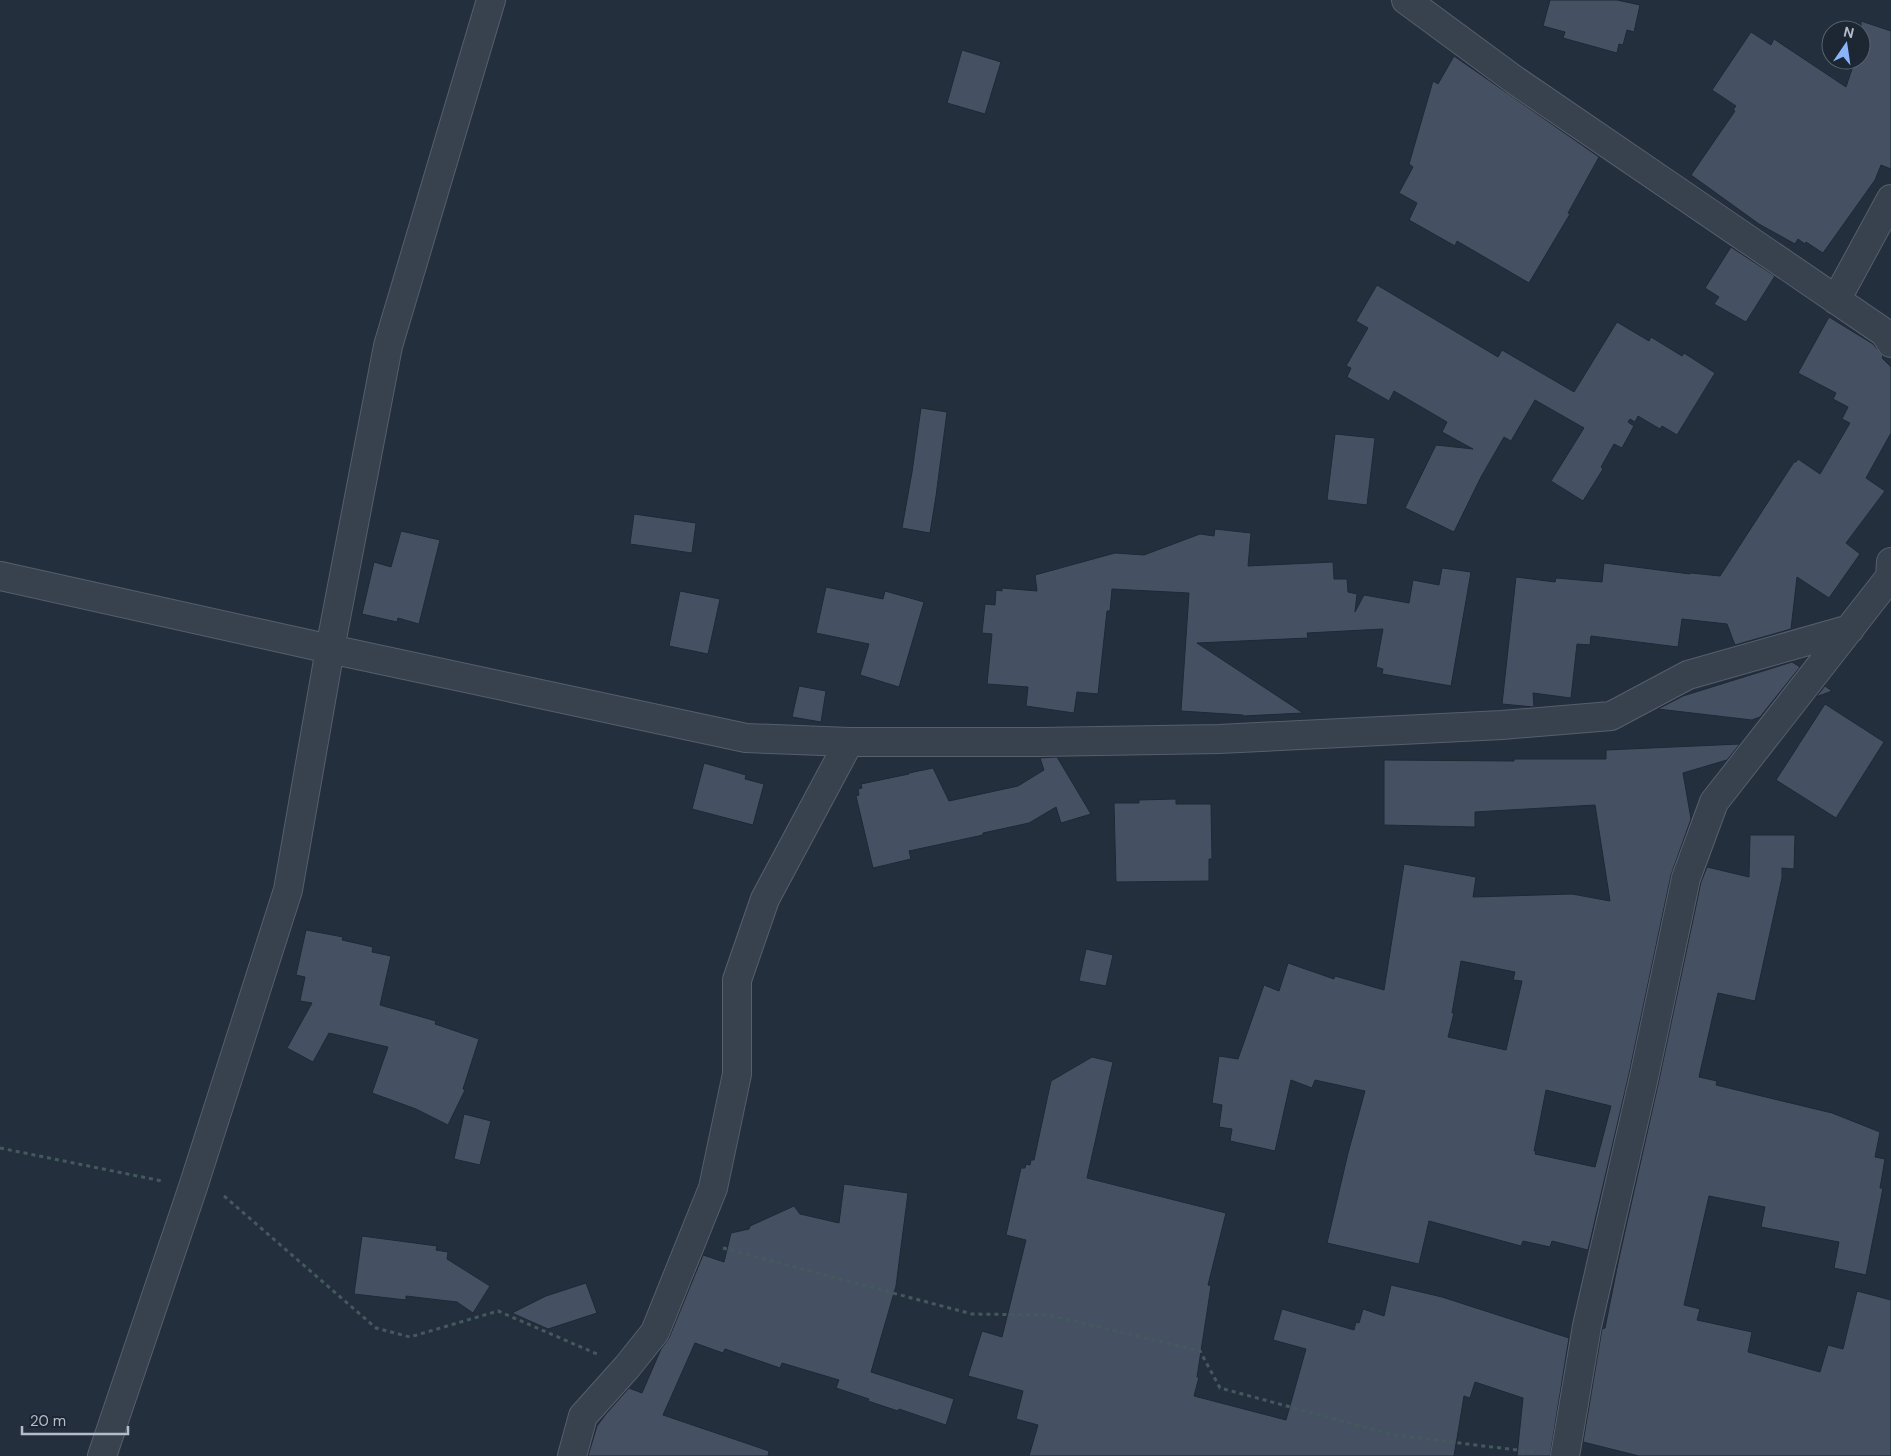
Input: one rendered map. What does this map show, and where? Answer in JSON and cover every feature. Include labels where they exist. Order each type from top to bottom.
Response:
[{"type":"street","points":[[102,1456],[193,1187],[288,890],[330,649],[388,346],[491,0]]},
{"type":"street","points":[[1406,0],[1516,81],[1885,333],[1891,343]]},
{"type":"street","points":[[1836,300],[1891,198]]},
{"type":"street","points":[[1570,1456],[1565,1456],[1587,1326],[1644,1077],[1686,878],[1714,802],[1850,629],[1891,572]]},
{"type":"street","points":[[0,576],[746,738],[849,742],[1040,742],[1219,738],[1502,725],[1611,716],[1688,675],[1850,629]]},
{"type":"street","points":[[572,1456],[583,1416],[628,1367],[655,1332],[714,1188],[737,1074],[737,980],[766,899],[849,742]]},
{"type":"street","points":[[117,1416],[118,1456]]},
{"type":"path","points":[[0,1148],[193,1187],[226,1196],[376,1328],[410,1337],[498,1311],[628,1367]]},
{"type":"path","points":[[692,1240],[972,1314],[1049,1315],[1200,1351],[1220,1388],[1394,1435],[1565,1456]]},
{"type":"building","points":[[1550,0],[1617,0],[1640,5],[1634,32],[1627,30],[1623,45],[1619,44],[1617,53],[1563,38],[1565,32],[1543,26]]},
{"type":"building","points":[[1871,24],[1891,31],[1891,169],[1881,165],[1875,180],[1823,253],[1798,239],[1795,244],[1759,224],[1691,175],[1735,111],[1733,110],[1736,106],[1712,90],[1751,32],[1771,45],[1774,39],[1846,87],[1852,70],[1871,70]]},
{"type":"building","points":[[962,50],[1001,62],[985,114],[947,103]]},
{"type":"building","points":[[1454,56],[1599,157],[1568,213],[1570,214],[1529,283],[1457,241],[1455,246],[1409,220],[1417,203],[1399,193],[1413,167],[1409,164],[1433,81],[1438,84]]},
{"type":"building","points":[[1731,247],[1775,276],[1746,322],[1714,304],[1719,297],[1705,288]]},
{"type":"building","points":[[1377,285],[1498,357],[1502,350],[1574,392],[1617,322],[1649,341],[1651,337],[1682,356],[1684,353],[1715,373],[1677,435],[1662,426],[1660,429],[1638,416],[1635,422],[1630,419],[1628,422],[1634,426],[1622,448],[1614,444],[1601,467],[1603,469],[1583,501],[1551,481],[1584,428],[1535,400],[1511,441],[1504,437],[1481,477],[1454,532],[1405,508],[1436,445],[1473,449],[1442,432],[1447,422],[1394,391],[1389,401],[1347,377],[1351,368],[1346,366],[1368,328],[1356,321]]},
{"type":"building","points":[[1829,317],[1873,344],[1883,356],[1882,358],[1891,367],[1891,433],[1866,478],[1885,491],[1846,543],[1860,554],[1829,598],[1797,577],[1791,629],[1735,645],[1727,624],[1682,619],[1678,647],[1591,636],[1590,645],[1577,644],[1571,698],[1533,693],[1534,707],[1502,704],[1516,577],[1555,582],[1556,578],[1602,582],[1604,563],[1720,576],[1794,462],[1798,459],[1820,474],[1850,423],[1842,419],[1848,407],[1833,399],[1836,393],[1798,373]]},
{"type":"building","points":[[921,408],[947,412],[930,533],[902,528]]},
{"type":"building","points":[[1335,434],[1375,438],[1367,505],[1327,500]]},
{"type":"building","points":[[634,514],[696,523],[692,553],[630,544]]},
{"type":"building","points":[[1215,529],[1251,533],[1248,566],[1333,562],[1334,579],[1347,579],[1348,592],[1357,594],[1355,612],[1364,595],[1409,603],[1413,580],[1439,585],[1442,568],[1471,572],[1451,686],[1382,674],[1383,669],[1376,667],[1383,629],[1307,633],[1308,638],[1197,643],[1303,713],[1243,716],[1181,711],[1189,593],[1112,589],[1110,611],[1107,611],[1098,694],[1077,692],[1074,713],[1026,706],[1028,687],[987,684],[992,634],[982,633],[985,604],[995,605],[996,590],[1002,591],[1002,588],[1037,591],[1035,575],[1115,553],[1144,555],[1200,534],[1214,536]]},
{"type":"building","points":[[401,531],[440,540],[419,624],[398,618],[397,622],[362,614],[374,562],[391,567]]},
{"type":"building","points":[[826,587],[883,599],[885,591],[924,602],[899,687],[860,675],[869,644],[816,633]]},
{"type":"building","points":[[680,591],[720,599],[708,654],[669,646]]},
{"type":"building","points":[[1792,662],[1800,667],[1760,717],[1752,720],[1658,709],[1683,696]]},
{"type":"building","points":[[799,686],[826,691],[821,722],[792,717]]},
{"type":"building","points":[[1825,686],[1832,691],[1816,697]]},
{"type":"building","points":[[1825,704],[1884,742],[1836,818],[1776,780]]},
{"type":"building","points":[[1740,744],[1727,760],[1683,773],[1691,819],[1671,875],[1629,1074],[1588,1250],[1552,1241],[1550,1247],[1523,1241],[1521,1246],[1429,1221],[1419,1264],[1327,1243],[1365,1091],[1315,1080],[1312,1088],[1291,1080],[1275,1151],[1230,1141],[1232,1129],[1219,1127],[1222,1105],[1212,1103],[1219,1056],[1238,1059],[1264,985],[1279,991],[1288,963],[1334,979],[1335,976],[1384,990],[1404,864],[1476,877],[1473,897],[1572,894],[1610,901],[1595,805],[1475,812],[1475,827],[1384,825],[1384,760],[1514,761],[1514,759],[1606,759],[1606,750]],"holes":[[[1461,961],[1515,972],[1513,980],[1522,981],[1506,1050],[1448,1037],[1454,1013],[1452,1013]],[[1546,1090],[1611,1106],[1595,1167],[1535,1154]]]},
{"type":"building","points":[[1057,757],[1091,814],[1061,823],[1056,807],[1029,823],[909,851],[911,859],[873,868],[856,796],[859,795],[858,789],[862,788],[861,784],[933,768],[949,801],[1018,786],[1044,770],[1040,758]]},
{"type":"building","points":[[704,763],[746,775],[745,779],[764,784],[753,825],[692,809]]},
{"type":"building","points":[[1176,799],[1176,804],[1211,804],[1212,859],[1209,859],[1209,881],[1116,882],[1114,803],[1139,803],[1139,800]]},
{"type":"building","points":[[1750,835],[1795,835],[1794,869],[1782,868],[1782,878],[1755,1001],[1718,993],[1699,1077],[1717,1081],[1716,1085],[1832,1113],[1880,1132],[1875,1157],[1885,1159],[1880,1188],[1883,1188],[1866,1275],[1834,1268],[1839,1242],[1761,1227],[1765,1207],[1709,1196],[1684,1305],[1700,1309],[1697,1320],[1752,1332],[1748,1352],[1820,1372],[1828,1345],[1843,1349],[1857,1291],[1891,1300],[1891,1456],[1639,1456],[1583,1442],[1602,1329],[1605,1328],[1701,882],[1707,867],[1749,877]]},
{"type":"building","points":[[306,930],[343,937],[342,940],[373,947],[372,952],[391,956],[380,1005],[436,1021],[435,1024],[479,1039],[463,1089],[465,1090],[448,1125],[416,1109],[372,1093],[388,1047],[329,1033],[313,1062],[287,1048],[312,1003],[300,1001],[305,977],[296,975]]},
{"type":"building","points":[[1086,949],[1113,955],[1106,986],[1079,981]]},
{"type":"building","points":[[1092,1057],[1113,1062],[1087,1178],[1226,1213],[1208,1285],[1211,1286],[1197,1377],[1199,1377],[1194,1396],[1286,1420],[1306,1349],[1273,1340],[1282,1309],[1354,1330],[1356,1322],[1359,1323],[1363,1309],[1384,1316],[1391,1285],[1442,1297],[1569,1338],[1550,1456],[1517,1456],[1523,1398],[1475,1382],[1470,1398],[1464,1396],[1454,1456],[1029,1456],[1038,1425],[1016,1419],[1023,1391],[968,1376],[982,1331],[1002,1337],[1026,1240],[1006,1235],[1021,1168],[1025,1168],[1026,1164],[1030,1165],[1031,1160],[1034,1160],[1051,1081]]},
{"type":"building","points":[[464,1114],[491,1121],[480,1165],[454,1159]]},
{"type":"building","points":[[844,1184],[908,1193],[896,1286],[871,1372],[954,1399],[946,1425],[868,1401],[869,1399],[836,1388],[839,1380],[782,1363],[780,1368],[725,1349],[723,1353],[695,1343],[663,1415],[769,1451],[768,1456],[588,1456],[597,1426],[606,1414],[629,1388],[642,1393],[661,1349],[669,1338],[703,1255],[724,1262],[731,1233],[749,1229],[750,1226],[794,1206],[800,1214],[839,1223]]},
{"type":"building","points":[[362,1236],[437,1246],[436,1250],[448,1252],[447,1259],[490,1286],[473,1313],[457,1302],[406,1296],[406,1300],[354,1294]]},
{"type":"building","points":[[586,1283],[597,1313],[548,1329],[512,1313],[546,1296]]}]
